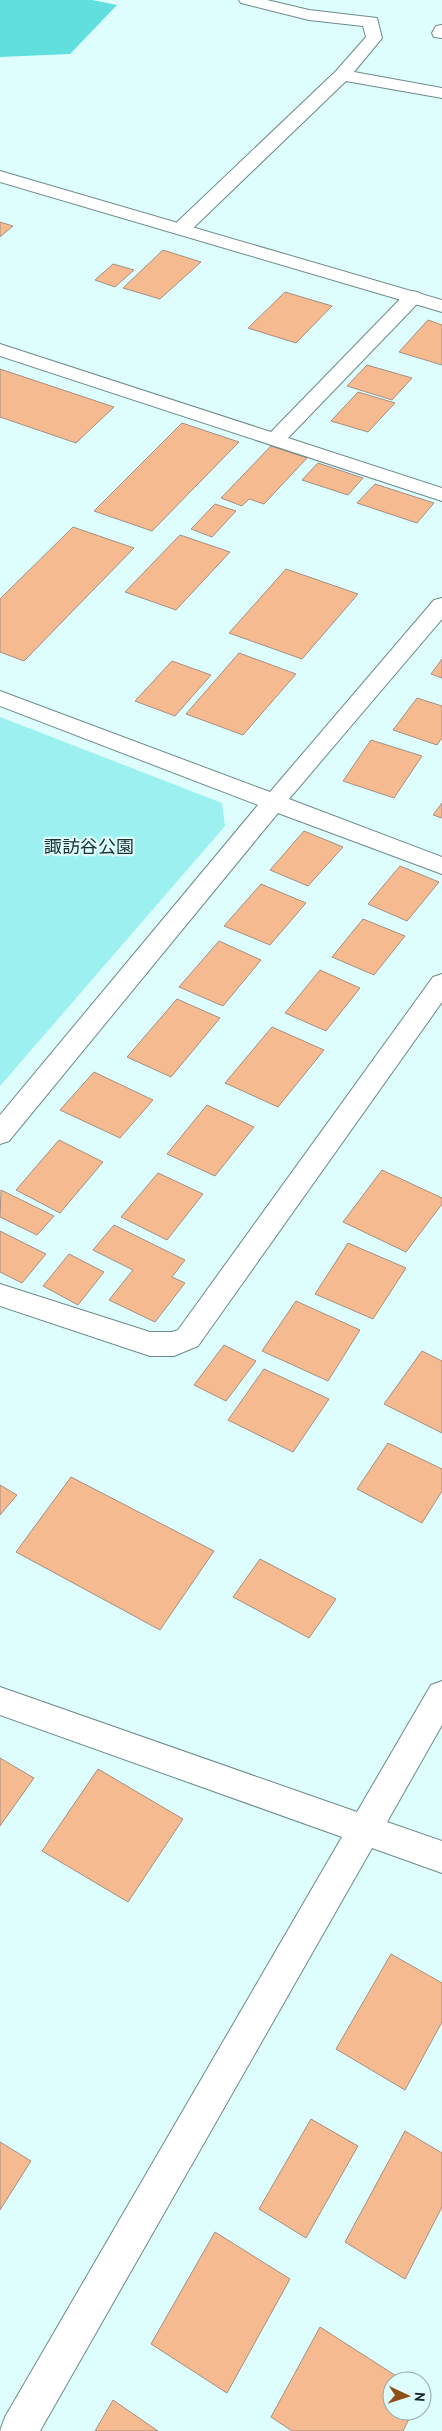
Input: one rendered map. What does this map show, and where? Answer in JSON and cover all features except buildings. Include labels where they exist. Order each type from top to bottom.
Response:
[{"type":"street","points":[[181,229],[342,75],[374,38],[371,22],[309,15],[247,0]]},
{"type":"street","points":[[342,75],[442,93]]},
{"type":"street","points":[[0,176],[442,306]]},
{"type":"street","points":[[275,440],[413,297]]},
{"type":"street","points":[[0,350],[442,495]]},
{"type":"street","points":[[0,1134],[274,802],[442,605]]},
{"type":"street","points":[[0,698],[442,866]]},
{"type":"street","points":[[0,1295],[150,1344],[174,1344],[188,1338],[442,983]]},
{"type":"street","points":[[19,2431],[442,1695]]},
{"type":"street","points":[[0,1701],[442,1857]]},
{"type":"green space","name":"諏訪谷公園","points":[[0,717],[222,803],[225,826],[0,1086]]},
{"type":"shaded area","points":[[0,0],[92,0],[117,5],[70,54],[0,57]]}]
